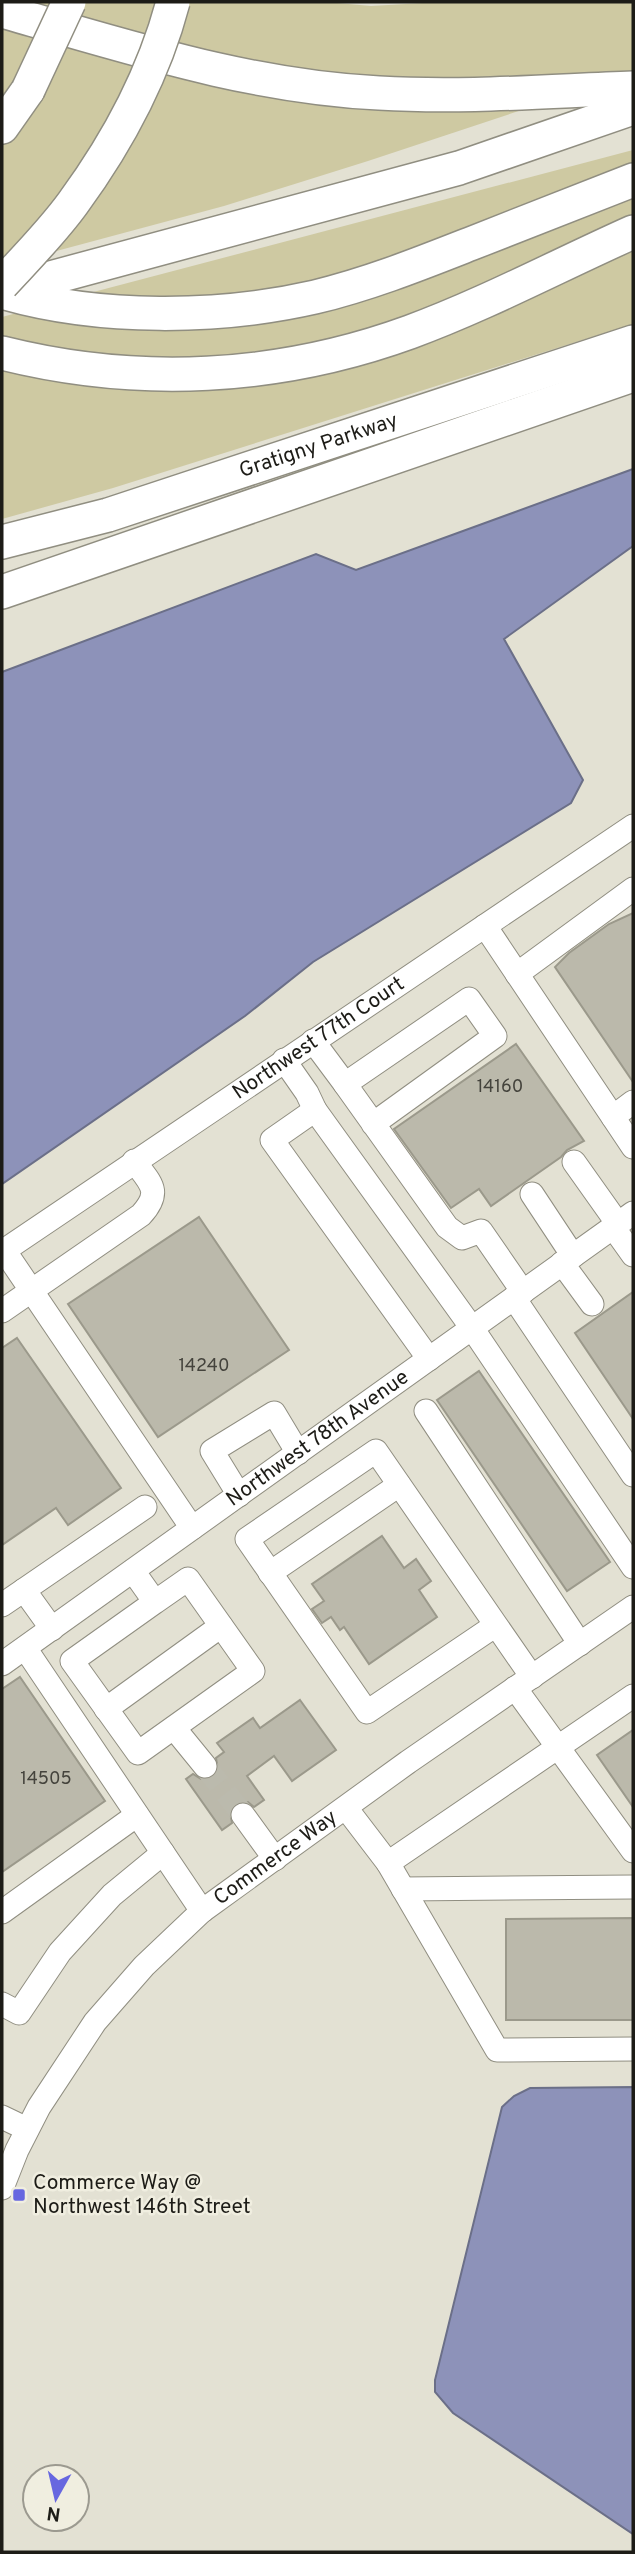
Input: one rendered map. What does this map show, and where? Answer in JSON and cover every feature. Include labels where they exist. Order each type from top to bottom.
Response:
[{"type":"highway","points":[[2,127],[28,90],[69,2]]},
{"type":"highway","points":[[2,284],[72,204],[105,155],[148,73],[173,2]]},
{"type":"highway","points":[[2,11],[114,45],[187,63],[300,85],[377,93],[469,95],[633,88]]},
{"type":"highway","points":[[2,291],[458,168],[633,108]]},
{"type":"highway","points":[[2,291],[61,304],[144,312],[210,311],[273,305],[314,297],[397,272],[633,180]]},
{"type":"highway","points":[[2,353],[69,368],[161,375],[247,371],[291,365],[335,355],[412,331],[633,232]]},
{"type":"highway","name":"Gratigny Parkway","points":[[2,542],[108,515],[633,342]]},
{"type":"highway","points":[[2,592],[633,374]]},
{"type":"street","name":"Northwest 77th Court","points":[[3,1251],[633,827]]},
{"type":"street","points":[[517,974],[633,889]]},
{"type":"street","points":[[485,926],[633,1147]]},
{"type":"street","points":[[345,1084],[469,999],[495,1036],[373,1124]]},
{"type":"street","points":[[313,1041],[447,1227],[462,1238],[481,1231],[633,1475]]},
{"type":"street","points":[[284,1060],[307,1093],[315,1110],[472,1328],[633,1567]]},
{"type":"street","points":[[613,1117],[633,1102]]},
{"type":"street","points":[[315,1110],[272,1140],[429,1359]]},
{"type":"street","points":[[2,1311],[141,1215],[154,1194],[153,1187],[134,1161]]},
{"type":"street","points":[[574,1162],[621,1221],[633,1255]]},
{"type":"street","points":[[532,1194],[592,1304]]},
{"type":"street","name":"Northwest 78th Avenue","points":[[2,1664],[621,1221]]},
{"type":"street","points":[[3,1251],[192,1528]]},
{"type":"street","points":[[426,1411],[580,1644]]},
{"type":"street","points":[[239,1495],[212,1451],[274,1413],[298,1453]]},
{"type":"street","points":[[496,1625],[368,1712],[247,1539],[376,1451],[496,1625],[558,1748],[633,1851]]},
{"type":"street","points":[[271,1573],[399,1485]]},
{"type":"street","points":[[2,1605],[145,1507]]},
{"type":"street","points":[[133,1571],[155,1602]]},
{"type":"street","points":[[188,1579],[221,1626],[253,1671],[138,1753],[72,1661],[188,1579]]},
{"type":"street","points":[[24,1590],[52,1629]]},
{"type":"street","name":"Commerce Way","points":[[2,2188],[27,2129],[95,2022],[144,1966],[202,1911],[633,1607]]},
{"type":"street","points":[[106,1709],[221,1626]]},
{"type":"street","points":[[26,1648],[202,1911]]},
{"type":"street","points":[[388,1863],[633,1696]]},
{"type":"street","points":[[174,1728],[205,1766]]},
{"type":"street","points":[[346,1808],[388,1863],[497,2050],[633,2049]]},
{"type":"street","points":[[2,1912],[137,1815]]},
{"type":"street","points":[[243,1815],[275,1859]]},
{"type":"street","points":[[2,2004],[19,2013],[61,1952],[112,1895],[163,1853]]},
{"type":"street","points":[[402,1889],[633,1887]]},
{"type":"street","points":[[2,2117],[27,2129]]},
{"type":"shaded area","points":[[2,2],[326,2],[371,6],[440,2],[633,2],[633,71],[576,81],[326,83]]},
{"type":"shaded area","points":[[2,26],[39,37],[2,104]]},
{"type":"shaded area","points":[[65,44],[139,66],[76,178],[2,265],[2,146],[12,134]]},
{"type":"shaded area","points":[[162,71],[543,103],[224,206],[49,253]]},
{"type":"shaded area","points":[[633,150],[633,167],[367,272],[232,301],[82,295]]},
{"type":"shaded area","points":[[633,195],[633,217],[386,327],[258,356],[110,359],[2,339],[2,317],[17,313],[147,328]]},
{"type":"shaded area","points":[[633,240],[633,324],[113,488],[2,519],[2,363],[245,380]]},
{"type":"water","points":[[633,469],[633,546],[504,639],[583,780],[571,803],[313,962],[245,1016],[2,1184],[2,672],[316,554],[356,570]]},
{"type":"water","points":[[633,2087],[633,2534],[453,2413],[435,2392],[435,2380],[502,2107],[514,2096],[530,2088]]},
{"type":"building","points":[[633,913],[633,1082],[555,967],[569,953],[609,924]]},
{"type":"building","points":[[516,1044],[584,1141],[567,1150],[491,1206],[479,1189],[451,1208],[394,1129]]},
{"type":"building","points":[[199,1217],[289,1350],[158,1437],[68,1304]]},
{"type":"building","points":[[633,1292],[633,1419],[575,1333]]},
{"type":"building","points":[[17,1338],[121,1488],[68,1525],[56,1508],[2,1545],[2,1348]]},
{"type":"building","points":[[479,1371],[610,1562],[567,1591],[437,1400]]},
{"type":"building","points":[[382,1536],[404,1568],[416,1559],[431,1581],[419,1590],[437,1617],[369,1664],[344,1627],[340,1630],[331,1617],[322,1623],[312,1609],[324,1601],[312,1584]]},
{"type":"building","points":[[20,1677],[105,1801],[2,1872],[2,1689]]},
{"type":"building","points":[[300,1700],[336,1750],[292,1781],[274,1756],[247,1776],[264,1800],[254,1807],[248,1802],[235,1803],[230,1810],[232,1823],[222,1830],[186,1779],[193,1774],[201,1779],[213,1777],[218,1770],[216,1758],[224,1752],[217,1743],[253,1718],[260,1728]]},
{"type":"building","points":[[633,1730],[633,1807],[597,1755]]},
{"type":"building","points":[[633,1918],[633,2020],[506,2020],[506,1919]]},
{"type":"tunnel","points":[[205,1766],[243,1815]]},
{"type":"place","name":"Commerce Way @ Northwest 146th Street","points":[[19,2195]]}]
